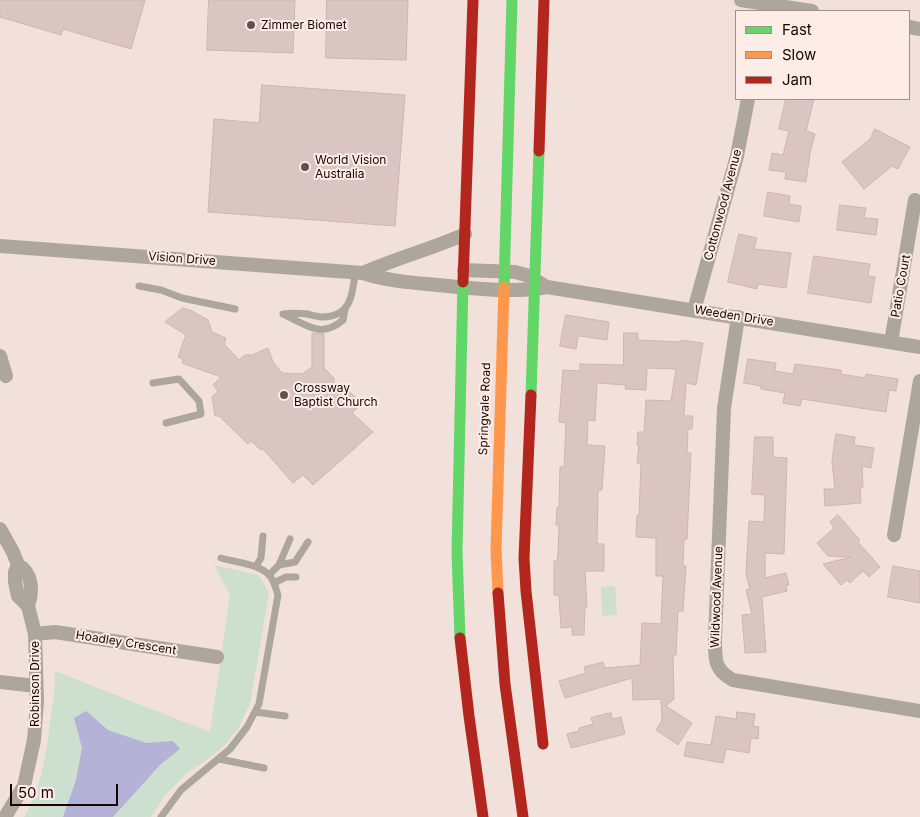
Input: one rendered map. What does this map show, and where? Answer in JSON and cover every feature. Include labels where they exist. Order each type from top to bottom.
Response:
[{"type":"main road","name":"Springvale Road","points":[[473,0],[457,530],[458,607],[469,716],[483,817]]},
{"type":"main road","name":"Springvale Road","points":[[512,0],[496,497],[496,582],[503,674],[523,817]]},
{"type":"main road","points":[[543,744],[524,565],[539,286],[544,0]]},
{"type":"street","points":[[741,0],[762,7],[800,10]]},
{"type":"street","name":"Cottonwood Avenue","points":[[694,310],[737,156],[748,100]]},
{"type":"street","name":"Patio Court","points":[[891,342],[915,200]]},
{"type":"street","name":"Vision Drive","points":[[359,272],[431,248],[465,234]]},
{"type":"street","name":"Vision Drive","points":[[0,246],[359,272],[378,278],[463,287]]},
{"type":"street","name":"Weeden Drive","points":[[464,270],[520,274],[539,286],[920,347]]},
{"type":"street","name":"Weeden Drive","points":[[463,287],[526,291],[539,286]]},
{"type":"street","name":"Wildwood Avenue","points":[[738,317],[724,408],[715,647],[715,659],[720,672],[733,680],[920,710]]},
{"type":"street","points":[[894,535],[920,381]]},
{"type":"street","name":"Robinson Drive","points":[[0,529],[13,552],[18,566],[24,568],[28,574],[31,588],[32,596],[28,606],[35,634],[37,702],[34,740],[24,786],[5,817]]},
{"type":"street","name":"Hoadley Crescent","points":[[35,634],[55,632],[217,657]]},
{"type":"street","points":[[0,682],[36,686]]},
{"type":"lane","points":[[345,309],[322,317],[297,313],[283,314],[319,330],[336,326],[343,320],[345,309],[352,296],[359,272]]},
{"type":"lane","points":[[139,286],[161,290],[182,298],[236,309]]},
{"type":"lane","points":[[153,383],[179,379],[199,401],[201,414],[166,424]]},
{"type":"lane","points":[[256,566],[261,558],[263,536]]},
{"type":"lane","points":[[269,574],[279,565],[290,539]]},
{"type":"lane","points":[[279,565],[295,562],[308,542]]},
{"type":"lane","points":[[161,817],[181,790],[230,749],[247,727],[259,704],[278,595],[269,574],[256,566],[221,558]]},
{"type":"lane","points":[[274,583],[286,577],[296,577]]},
{"type":"lane","points":[[255,712],[285,716]]},
{"type":"lane","points":[[219,760],[264,768]]},
{"type":"green space","points":[[214,565],[258,575],[269,594],[250,704],[238,729],[224,746],[187,773],[166,794],[151,817],[24,817],[35,796],[44,763],[55,671],[210,732],[230,595]]},
{"type":"green space","points":[[615,586],[617,615],[602,616],[601,587]]},
{"type":"shaded area","points":[[86,711],[108,730],[146,743],[173,741],[180,749],[160,765],[113,817],[63,817],[76,780],[82,748],[74,718]]},
{"type":"building","points":[[0,0],[145,0],[131,49],[63,29],[61,35],[0,17]]},
{"type":"building","name":"Zimmer Biomet","points":[[209,0],[295,0],[293,53],[207,50]]},
{"type":"building","points":[[327,0],[408,0],[406,60],[326,58]]},
{"type":"building","name":"World Vision Australia","points":[[262,85],[405,95],[395,226],[208,212],[214,119],[259,123]]},
{"type":"building","points":[[786,100],[814,100],[806,131],[815,134],[806,182],[785,179],[786,172],[769,170],[772,153],[783,155],[789,131],[779,129]]},
{"type":"building","points":[[875,129],[910,147],[898,169],[892,166],[864,189],[842,162],[870,139]]},
{"type":"building","points":[[768,192],[790,196],[789,204],[801,206],[799,222],[764,216]]},
{"type":"building","points":[[840,205],[866,208],[864,218],[878,219],[876,235],[837,230]]},
{"type":"building","points":[[739,234],[757,238],[754,249],[791,253],[786,288],[758,284],[757,289],[728,282]]},
{"type":"building","points":[[814,256],[870,264],[868,276],[875,277],[871,303],[808,293]]},
{"type":"building","name":"Crossway Baptist Church","points":[[183,308],[208,320],[212,332],[226,338],[224,344],[239,360],[245,355],[252,355],[268,348],[273,362],[282,373],[302,374],[312,367],[312,333],[324,334],[324,368],[334,378],[334,388],[345,388],[362,403],[352,413],[373,432],[313,485],[303,475],[293,483],[263,449],[261,450],[251,441],[248,444],[219,416],[215,416],[212,397],[218,391],[213,385],[221,377],[182,363],[183,359],[178,357],[186,335],[165,322]]},
{"type":"building","points":[[566,315],[609,322],[607,340],[580,336],[578,337],[576,349],[560,346]]},
{"type":"building","points":[[624,333],[638,333],[638,340],[681,342],[681,340],[703,343],[696,385],[686,383],[684,416],[693,416],[692,429],[688,429],[687,453],[691,453],[687,539],[684,539],[683,566],[686,566],[683,611],[678,611],[676,655],[673,655],[674,699],[666,706],[692,723],[678,745],[656,730],[662,720],[661,699],[633,700],[632,678],[565,698],[559,681],[586,673],[584,667],[603,662],[605,668],[640,665],[642,623],[661,624],[663,576],[656,576],[656,538],[636,537],[637,515],[639,515],[641,463],[637,463],[639,445],[637,445],[638,432],[644,432],[646,400],[671,401],[676,369],[647,368],[646,390],[625,389],[626,385],[597,383],[595,421],[588,420],[587,445],[605,446],[602,490],[598,490],[597,544],[604,544],[604,571],[585,571],[587,607],[585,607],[584,635],[572,635],[572,627],[561,628],[559,595],[554,595],[554,561],[557,561],[558,554],[559,525],[556,525],[557,507],[559,507],[560,467],[564,467],[566,423],[559,422],[563,370],[580,371],[580,364],[623,365]]},
{"type":"building","points":[[748,359],[776,363],[775,371],[793,374],[795,364],[841,370],[841,374],[865,378],[866,374],[898,379],[896,391],[889,390],[886,412],[802,399],[800,406],[783,403],[785,393],[761,389],[761,386],[744,383]]},
{"type":"building","points":[[836,434],[855,437],[854,445],[874,448],[871,468],[862,466],[863,487],[860,487],[861,503],[825,506],[824,489],[835,489],[832,462]]},
{"type":"building","points":[[755,437],[773,437],[773,457],[787,458],[784,554],[765,553],[765,578],[786,573],[789,585],[786,586],[787,591],[762,597],[766,652],[745,653],[742,615],[752,614],[746,590],[750,589],[746,574],[749,521],[764,522],[765,495],[752,494]]},
{"type":"building","points":[[838,515],[880,567],[869,577],[863,571],[850,583],[847,580],[841,585],[823,564],[851,557],[828,556],[817,543],[834,528],[830,522]]},
{"type":"building","points":[[893,566],[920,571],[920,603],[888,597]]},
{"type":"building","points":[[737,712],[755,714],[753,726],[759,727],[758,739],[751,738],[749,753],[726,749],[723,763],[684,756],[687,742],[711,745],[716,716],[736,719]]},
{"type":"building","points":[[611,713],[612,719],[621,717],[625,734],[571,748],[567,734],[579,731],[579,728],[593,724],[591,718]]},
{"type":"traffic: fast","points":[[504,287],[512,0]]},
{"type":"traffic: fast","points":[[531,395],[539,151]]},
{"type":"traffic: fast","points":[[460,638],[457,552],[463,282]]},
{"type":"traffic: slow","points":[[498,593],[496,550],[504,287]]},
{"type":"traffic: jam","points":[[463,282],[473,0]]},
{"type":"traffic: jam","points":[[539,151],[544,0]]},
{"type":"traffic: jam","points":[[531,395],[524,558],[543,744]]},
{"type":"traffic: jam","points":[[498,593],[505,684],[523,817]]},
{"type":"traffic: jam","points":[[460,638],[483,817]]},
{"type":"place","name":"Zimmer Biomet","points":[[251,25]]},
{"type":"place","name":"World Vision Australia","points":[[305,167]]},
{"type":"place","name":"Crossway Baptist Church","points":[[284,395]]}]
